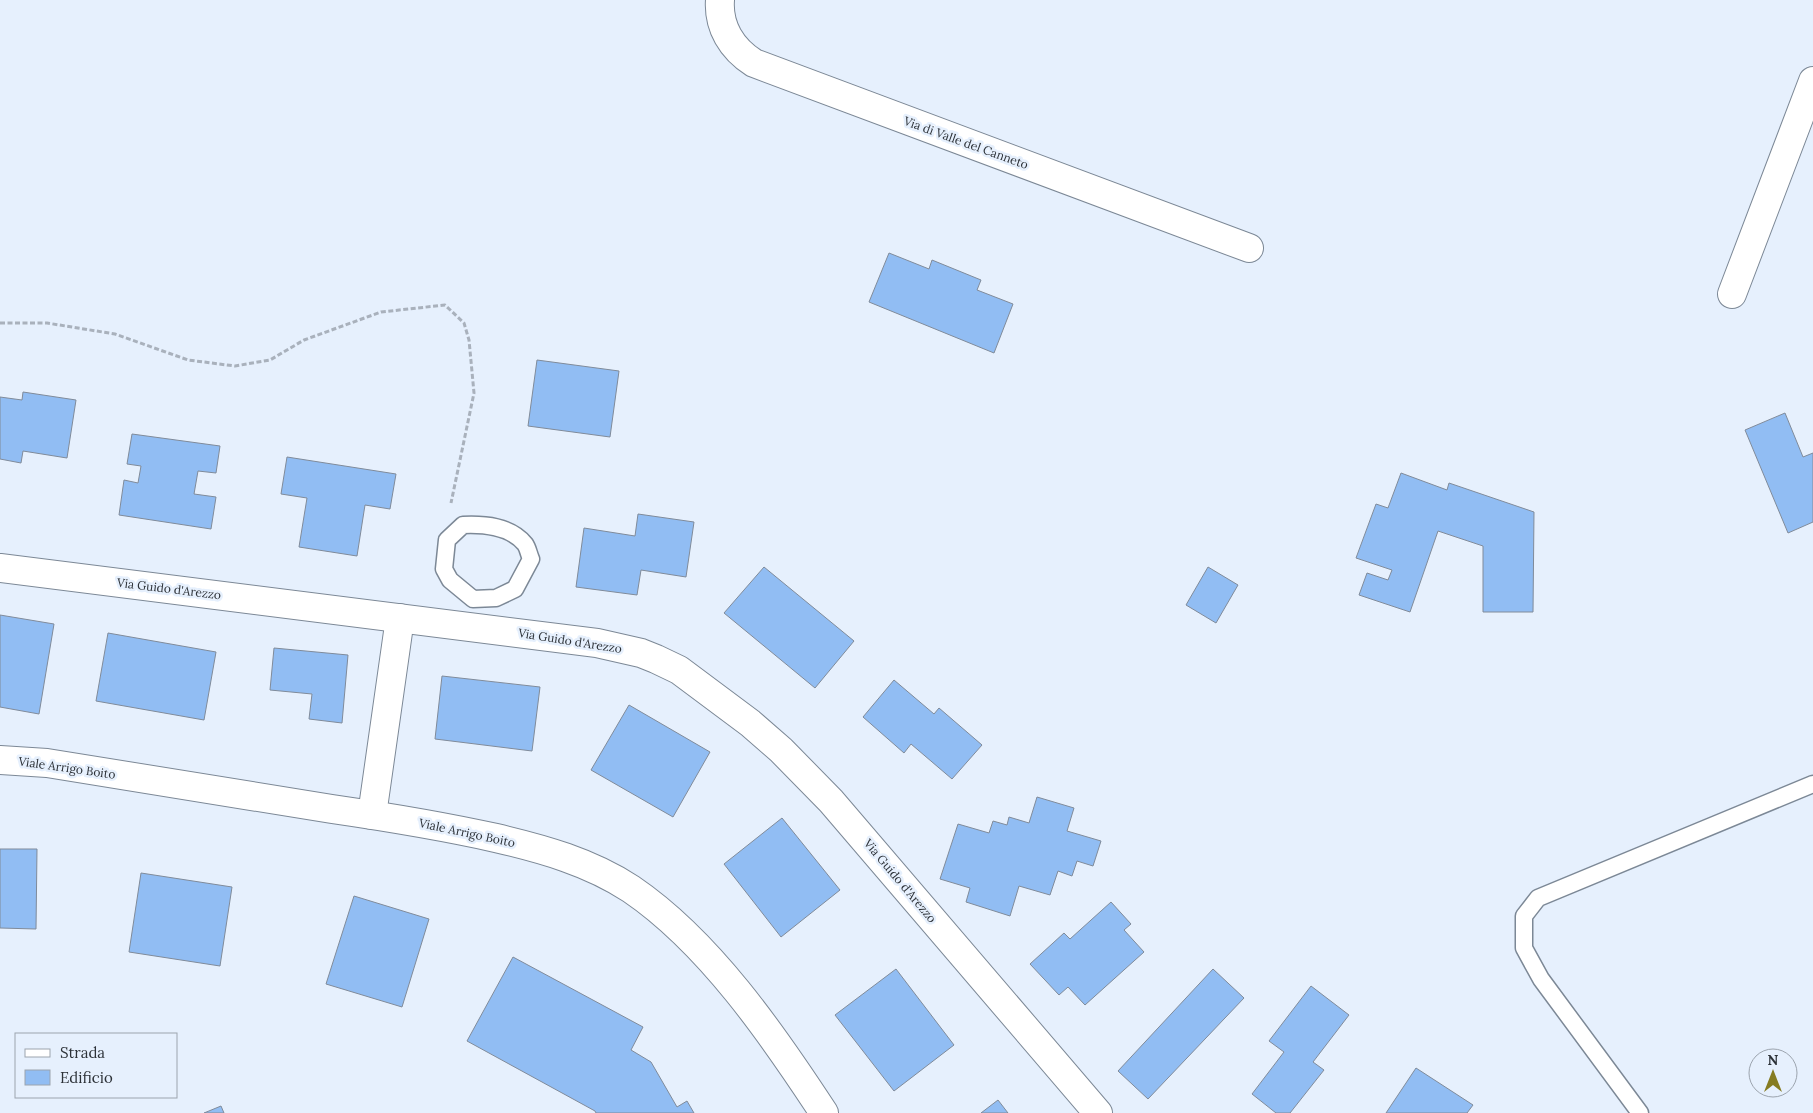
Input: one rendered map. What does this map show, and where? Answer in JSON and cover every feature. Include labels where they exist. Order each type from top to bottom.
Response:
[{"type":"street","name":"Via di Valle del Canneto","points":[[720,0],[724,28],[728,38],[742,56],[754,63],[1249,248]]},
{"type":"street","points":[[1732,294],[1813,81]]},
{"type":"street","name":"Via Guido d'Arezzo","points":[[0,568],[596,642],[641,653],[679,670],[742,717],[782,750],[831,801],[1098,1113]]},
{"type":"street","points":[[372,815],[400,618]]},
{"type":"street","name":"Viale Arrigo Boito","points":[[0,760],[47,763],[446,827],[538,848],[582,864],[629,888],[663,914],[714,965],[761,1023],[824,1113]]},
{"type":"lane","points":[[463,525],[482,525],[506,530],[526,545],[531,559],[515,589],[496,598],[473,600],[450,580],[444,569],[447,540],[463,525]]},
{"type":"lane","points":[[470,627],[473,600]]},
{"type":"lane","points":[[1640,1113],[1541,979],[1524,948],[1524,916],[1538,898],[1813,784]]},
{"type":"path","points":[[0,323],[47,323],[115,334],[188,360],[235,366],[270,360],[304,340],[381,312],[445,305],[464,323],[469,340],[474,393],[456,472]]},
{"type":"building","points":[[889,253],[929,269],[932,260],[981,280],[977,290],[1013,304],[994,353],[869,302]]},
{"type":"building","points":[[537,360],[619,371],[610,437],[528,426]]},
{"type":"building","points":[[23,392],[76,400],[67,458],[23,451],[21,463],[0,459],[0,397],[22,400]]},
{"type":"building","points":[[1785,413],[1803,457],[1813,453],[1813,522],[1788,533],[1745,430]]},
{"type":"building","points":[[132,434],[220,446],[216,473],[198,471],[194,494],[216,497],[211,529],[119,515],[124,480],[138,483],[141,466],[127,464]]},
{"type":"building","points":[[287,457],[396,474],[390,509],[365,505],[357,556],[299,547],[307,498],[281,494]]},
{"type":"building","points":[[1401,473],[1447,490],[1449,483],[1534,512],[1533,612],[1483,612],[1483,546],[1438,531],[1410,612],[1359,595],[1367,573],[1388,580],[1392,570],[1356,558],[1376,504],[1388,508]]},
{"type":"building","points":[[638,514],[694,522],[686,577],[641,570],[637,595],[576,587],[584,528],[635,536]]},
{"type":"building","points":[[764,567],[854,641],[815,688],[724,613]]},
{"type":"building","points":[[1208,567],[1238,585],[1216,623],[1186,605]]},
{"type":"building","points":[[0,615],[54,624],[39,714],[0,707]]},
{"type":"building","points":[[108,633],[216,652],[204,720],[96,701]]},
{"type":"building","points":[[274,648],[348,655],[342,723],[309,719],[312,694],[270,690]]},
{"type":"building","points":[[442,676],[540,687],[532,751],[435,739]]},
{"type":"building","points":[[894,680],[934,714],[939,708],[982,745],[952,779],[911,744],[904,753],[863,717]]},
{"type":"building","points":[[629,705],[710,752],[673,817],[591,770]]},
{"type":"building","points":[[1037,797],[1074,808],[1067,831],[1101,841],[1093,866],[1077,861],[1072,876],[1058,871],[1050,895],[1019,886],[1010,916],[966,902],[970,888],[940,879],[958,824],[989,833],[993,821],[1007,825],[1009,817],[1029,823]]},
{"type":"building","points":[[782,818],[840,890],[781,937],[724,864]]},
{"type":"building","points":[[0,849],[37,849],[36,929],[0,928]]},
{"type":"building","points":[[141,873],[232,887],[220,966],[129,952]]},
{"type":"building","points":[[354,896],[429,919],[402,1007],[326,984]]},
{"type":"building","points":[[1111,902],[1131,924],[1124,930],[1144,952],[1085,1005],[1068,987],[1059,995],[1030,964],[1064,933],[1070,939]]},
{"type":"building","points":[[513,957],[643,1027],[631,1050],[651,1062],[677,1107],[687,1101],[694,1113],[596,1113],[467,1041]]},
{"type":"building","points":[[896,969],[954,1045],[894,1091],[835,1015]]},
{"type":"building","points":[[1213,969],[1244,998],[1148,1099],[1118,1071]]},
{"type":"building","points":[[1311,986],[1349,1015],[1313,1062],[1324,1070],[1290,1113],[1276,1113],[1252,1094],[1284,1052],[1269,1041]]},
{"type":"building","points":[[1416,1068],[1473,1105],[1467,1113],[1386,1113]]},
{"type":"building","points":[[998,1100],[1008,1113],[981,1113]]},
{"type":"building","points":[[221,1106],[224,1113],[204,1113]]}]
